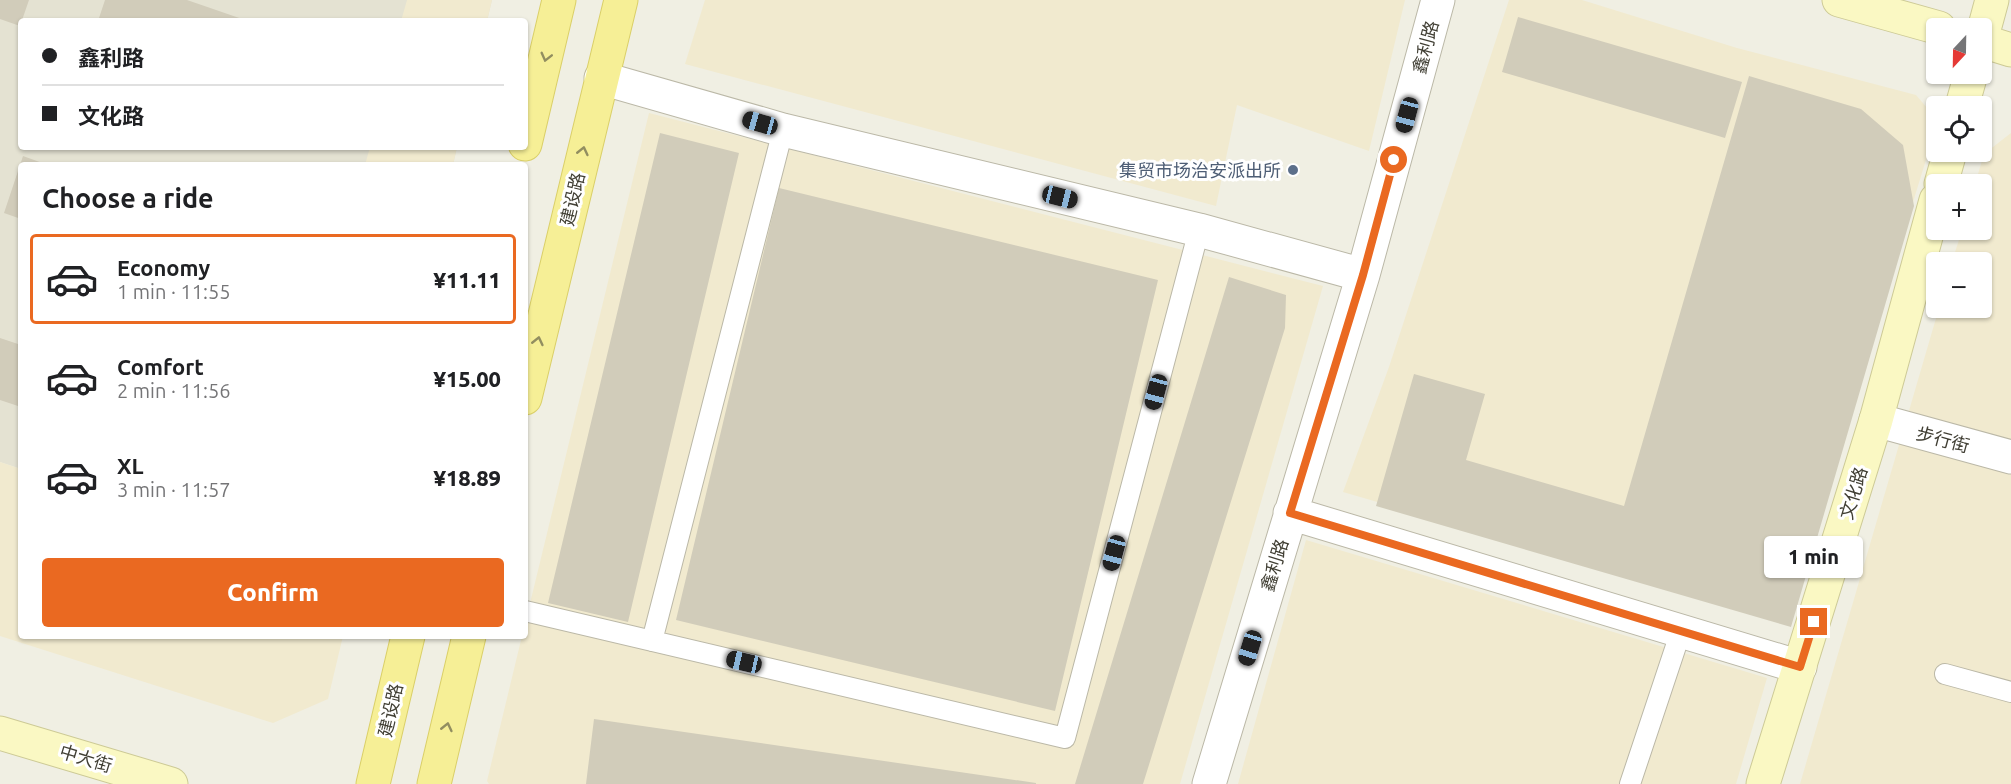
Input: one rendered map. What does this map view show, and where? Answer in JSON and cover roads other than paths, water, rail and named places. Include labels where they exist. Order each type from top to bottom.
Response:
[{"type":"main road","points":[[528,132],[559,0]]},
{"type":"main road","name":"建设路","points":[[528,385],[621,0]]},
{"type":"main road","name":"建设路","points":[[373,784],[407,639]]},
{"type":"main road","points":[[434,784],[468,639]]},
{"type":"street","name":"鑫利路","points":[[1209,784],[1363,275],[1438,0]]},
{"type":"street","points":[[1839,0],[1926,24]]},
{"type":"street","points":[[1987,18],[1992,0]]},
{"type":"street","points":[[1992,43],[2011,50]]},
{"type":"street","points":[[601,78],[783,130],[1199,231],[1363,275]]},
{"type":"street","name":"文化路","points":[[1763,784],[1876,420],[1926,237]]},
{"type":"street","name":"步行街","points":[[1876,420],[2011,457]]},
{"type":"street","points":[[1290,513],[1800,667]]},
{"type":"street","name":"中大街","points":[[0,733],[171,784]]},
{"type":"lane","points":[[652,640],[783,130]]},
{"type":"lane","points":[[528,612],[1065,738],[1199,231]]},
{"type":"lane","points":[[1630,784],[1681,631]]},
{"type":"lane","points":[[1945,674],[2011,692]]},
{"type":"place","name":"集贸市场治安派出所","points":[[1293,170]]}]
